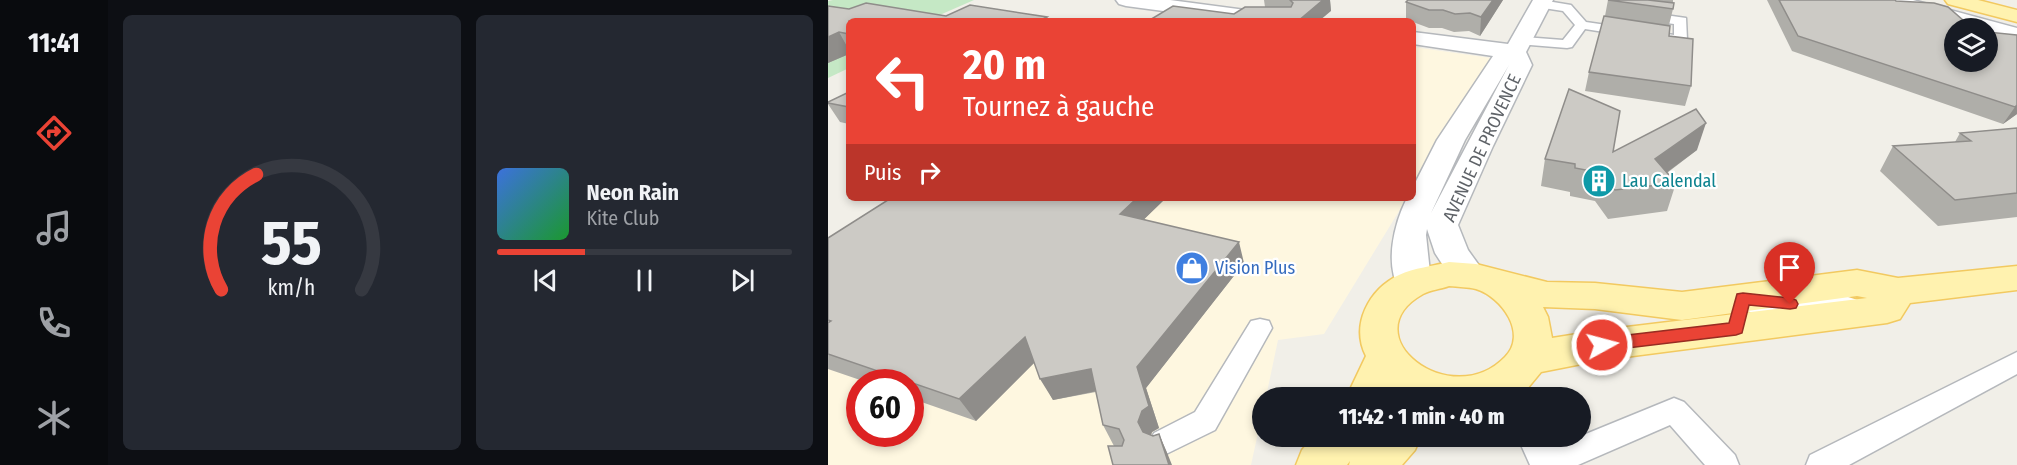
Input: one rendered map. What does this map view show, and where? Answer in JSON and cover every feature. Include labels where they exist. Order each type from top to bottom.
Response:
[{"type":"main road","points":[[1955,0],[2017,16]]},
{"type":"main road","points":[[1422,387],[1401,376],[1385,358],[1377,340],[1377,322],[1384,306],[1396,292],[1413,282],[1431,276],[1484,280],[1547,294],[1595,296],[1739,314],[1862,312],[1887,309],[1898,291]]},
{"type":"main road","points":[[1530,358],[1602,345],[1739,314],[1857,283],[1898,291],[2017,278]]},
{"type":"main road","points":[[1484,280],[1519,299],[1531,317],[1535,337],[1530,358],[1505,387]]},
{"type":"main road","points":[[1372,387],[1385,358]]},
{"type":"main road","points":[[1319,465],[1334,447]]},
{"type":"main road","points":[[1372,465],[1389,447]]},
{"type":"street","points":[[1126,0],[1261,18]]},
{"type":"street","points":[[1891,0],[2017,34]]},
{"type":"street","name":"AVENUE DE PROVENCE","points":[[1413,282],[1409,235],[1416,212],[1451,140],[1498,62],[1519,47],[1542,2]]},
{"type":"street","points":[[1416,38],[1519,47]]},
{"type":"street","name":"AVENUE DE PROVENCE","points":[[1484,280],[1452,253],[1442,225],[1521,65],[1519,47]]},
{"type":"lane","points":[[1542,2],[1567,8],[1582,25],[1680,40],[1681,21],[1630,14]]},
{"type":"lane","points":[[1519,47],[1567,44],[1582,25]]},
{"type":"lane","points":[[1164,442],[1205,421],[1260,328]]},
{"type":"lane","points":[[1821,465],[2017,362]]},
{"type":"lane","points":[[1537,447],[1546,464],[1674,411],[1724,465]]},
{"type":"shaded area","points":[[1416,47],[1491,58],[1416,183]]},
{"type":"shaded area","points":[[891,201],[1405,201],[1324,334],[1278,340],[1268,387],[1252,387],[1252,447],[1255,447],[1251,465],[828,465],[828,243]]},
{"type":"green space","points":[[974,0],[933,18],[846,18],[846,69],[828,78],[828,1]]},
{"type":"building","points":[[1290,0],[1323,0],[1302,18],[1153,18],[1173,6],[1234,14],[1245,7],[1291,7],[1293,3]]},
{"type":"building","points":[[1408,0],[1493,0],[1481,17],[1470,13],[1455,14],[1443,10],[1429,10],[1406,2]]},
{"type":"building","points":[[1608,0],[1648,0],[1674,3],[1673,9]]},
{"type":"building","points":[[1779,0],[1895,0],[1934,3],[1948,7],[1961,18],[1944,18],[1944,72],[1998,72],[1998,33],[2017,35],[2017,105],[2015,107],[1798,36]]},
{"type":"building","points":[[866,3],[946,16],[970,5],[1047,17],[846,18],[846,33],[839,32],[828,37],[828,6],[849,9]]},
{"type":"building","points":[[1604,16],[1670,26],[1669,36],[1693,39],[1691,86],[1589,72]]},
{"type":"building","points":[[1569,89],[1620,111],[1613,152],[1696,109],[1706,123],[1655,159],[1676,183],[1615,190],[1601,173],[1575,168],[1575,164],[1545,159]]},
{"type":"building","points":[[846,93],[846,106],[828,102]]},
{"type":"building","points":[[2017,128],[2017,193],[1955,200],[1893,146],[1971,141],[1960,133]]},
{"type":"building","points":[[886,201],[1134,201],[1120,214],[1239,242],[1137,367],[1149,406],[1142,411],[1138,422],[1143,432],[1153,436],[1159,434],[1169,465],[1113,465],[1108,446],[1122,446],[1124,440],[1119,429],[1103,425],[1091,369],[1040,379],[1025,337],[959,399],[924,387],[924,369],[872,369],[828,354],[828,323],[831,321],[828,320],[828,238]]},
{"type":"place","name":"Lau Calendal","points":[[1599,181]]},
{"type":"place","name":"Vision Plus","points":[[1192,268]]},
{"type":"route","points":[[1602,345],[1736,329],[1743,298],[1790,304]]}]
